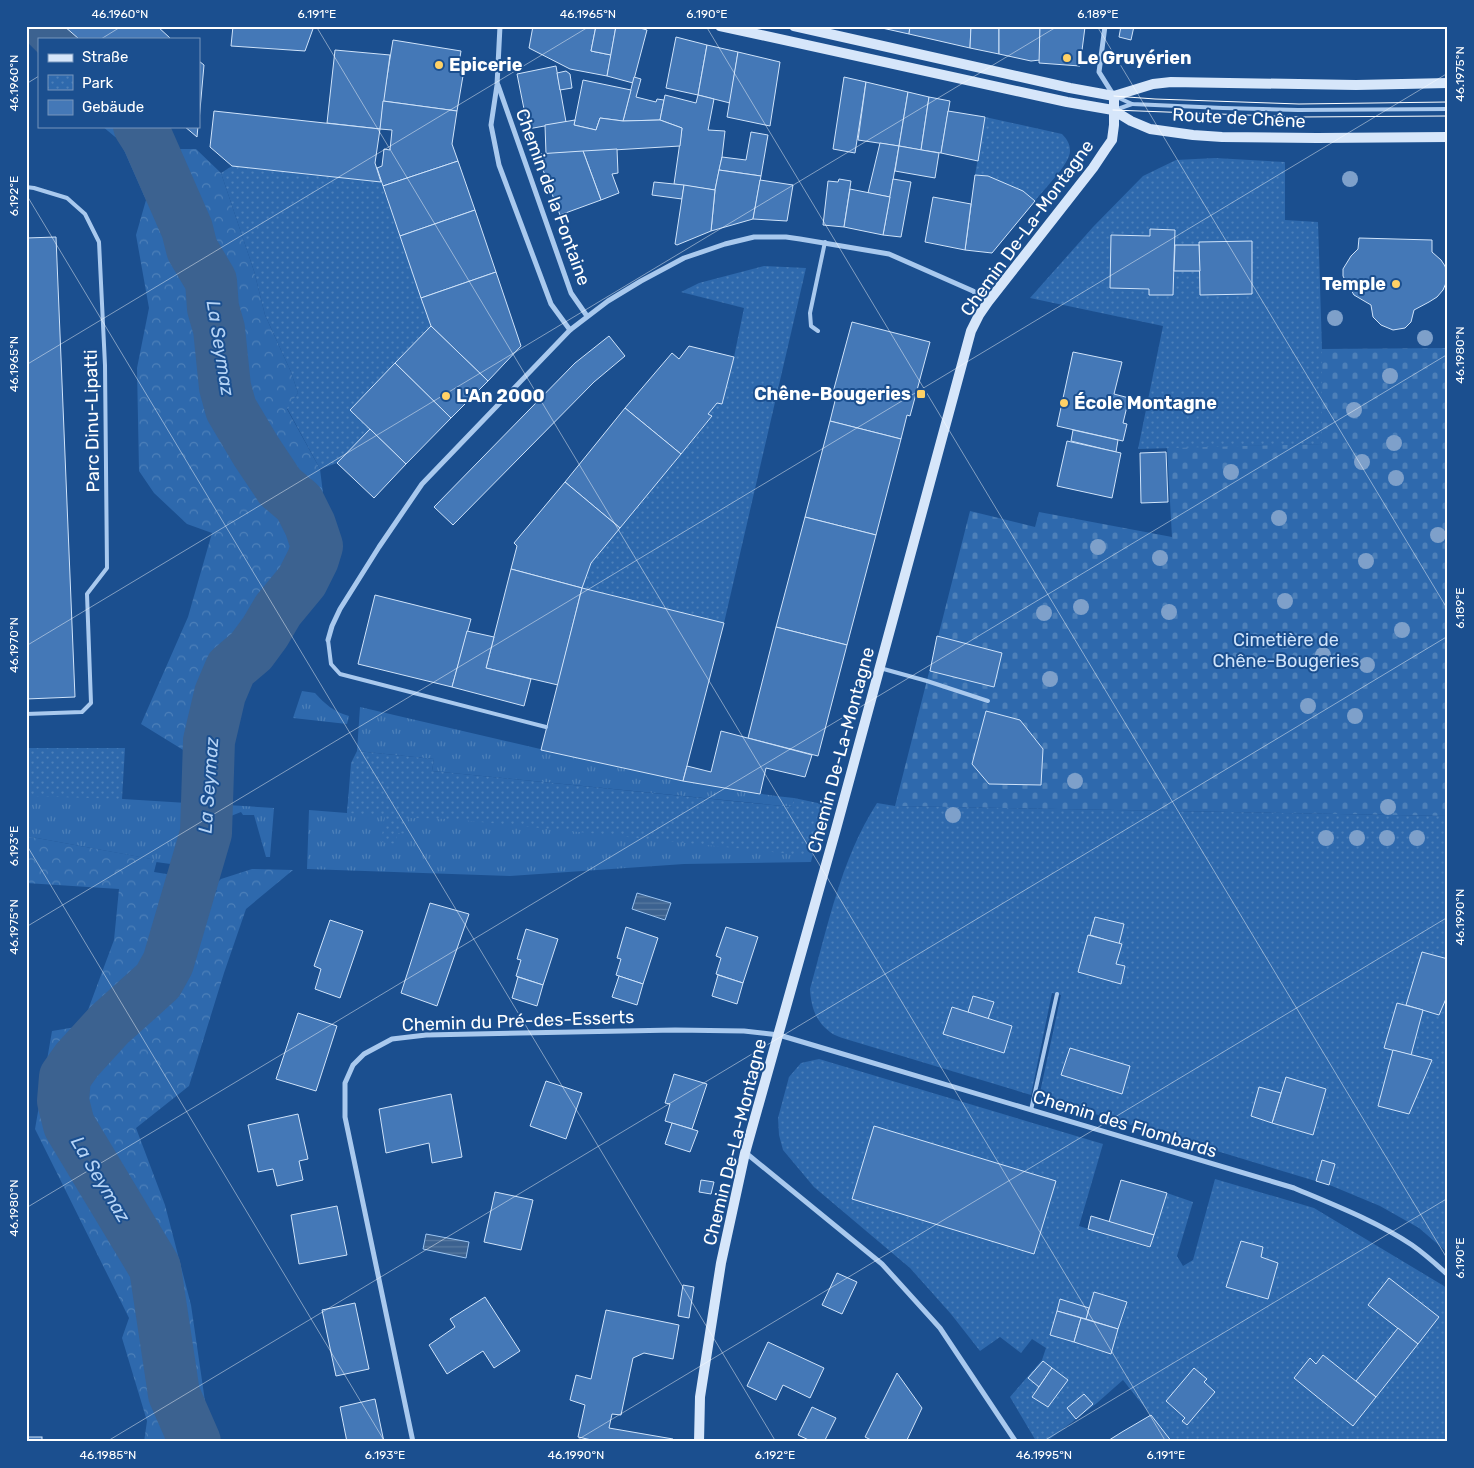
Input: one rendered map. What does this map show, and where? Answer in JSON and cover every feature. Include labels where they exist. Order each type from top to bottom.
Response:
[{"type":"main road","points":[[720,26],[1067,102],[1114,110],[1114,96],[1070,88],[794,26]]},
{"type":"main road","name":"Route de Chêne","points":[[1114,96],[1153,84],[1171,82],[1448,83]]},
{"type":"main road","name":"Route de Chêne","points":[[1114,110],[1131,121],[1150,129],[1193,135],[1317,138],[1448,137]]},
{"type":"main road","name":"Chemin De-La-Montagne","points":[[699,1442],[700,1397],[721,1263],[746,1152],[971,331],[988,302],[1093,168],[1112,140],[1114,110]]},
{"type":"street","name":"Chemin de la Fontaine","points":[[500,26],[497,85],[492,125],[499,165],[551,304],[570,330]]},
{"type":"street","points":[[1105,26],[1100,72],[1114,96]]},
{"type":"street","name":"Chemin de la Fontaine","points":[[497,85],[571,293],[587,316]]},
{"type":"street","points":[[328,640],[340,609],[422,484],[570,330],[587,316],[641,281],[684,258],[705,250],[754,237],[786,237],[825,242],[889,254],[974,291],[988,302]]},
{"type":"street","name":"Chemin du Pré-des-Esserts","points":[[413,1442],[345,1117],[345,1084],[352,1065],[364,1054],[392,1039],[426,1034],[675,1030],[744,1031],[778,1035]]},
{"type":"street","name":"Chemin des Flombards","points":[[778,1035],[1294,1188],[1364,1218],[1380,1227],[1431,1259],[1448,1275]]},
{"type":"street","points":[[746,1152],[882,1264],[940,1328],[1016,1442]]},
{"type":"lane","points":[[1114,96],[1132,104]]},
{"type":"lane","points":[[1114,110],[1132,104],[1298,110],[1448,109]]},
{"type":"lane","name":"Parc Dinu-Lipatti","points":[[26,187],[67,198],[85,214],[99,242],[105,365],[107,568],[87,594],[91,703],[82,712],[26,714]]},
{"type":"lane","points":[[818,331],[811,326],[810,313],[825,242]]},
{"type":"lane","points":[[328,640],[331,664],[340,674],[546,727]]},
{"type":"lane","points":[[880,668],[927,680],[988,702]]},
{"type":"lane","points":[[1031,1110],[1057,994]]},
{"type":"green space","points":[[985,117],[1062,134],[1067,140],[1070,151],[1066,163],[1035,201],[988,176],[975,175]]},
{"type":"green space","points":[[104,128],[129,128],[149,149],[196,149],[221,173],[254,271],[265,315],[291,372],[298,393],[287,409],[320,469],[327,526],[326,542],[319,560],[283,629],[250,657],[237,676],[193,756],[141,724],[188,617],[212,533],[187,524],[154,493],[139,471],[137,368],[149,308],[136,235],[146,200],[120,141]]},
{"type":"green space","points":[[1215,158],[1285,162],[1285,220],[1318,222],[1322,349],[1322,444],[1138,449],[1163,326],[1030,298],[1093,227],[1143,176],[1176,160]]},
{"type":"green space","points":[[232,166],[381,182],[431,326],[350,410],[370,429],[337,463],[320,469],[287,408],[298,393],[291,372],[265,315],[254,271],[221,173]]},
{"type":"green space","points":[[764,266],[806,268],[724,623],[582,588],[591,563],[712,417],[708,414],[717,403],[722,404],[744,308],[681,292],[699,283]]},
{"type":"green space","name":"Cimetière de Chêne-Bougeries","points":[[1448,348],[1448,816],[895,806],[970,511],[1035,527],[1039,512],[1172,537],[1167,447],[1322,444],[1322,349]]},
{"type":"green space","points":[[302,691],[315,693],[330,707],[349,716],[347,724],[293,718]]},
{"type":"green space","points":[[360,707],[654,774],[723,788],[794,798],[793,807],[432,771],[434,759],[357,751]]},
{"type":"green space","points":[[26,748],[125,748],[122,799],[26,796]]},
{"type":"green space","points":[[357,751],[434,759],[432,771],[792,807],[794,798],[827,805],[812,856],[451,819],[408,818],[406,834],[397,833],[396,844],[381,842],[385,816],[347,813],[351,763]]},
{"type":"green space","points":[[26,782],[123,799],[187,803],[178,865],[26,836]]},
{"type":"green space","points":[[349,793],[814,848],[811,862],[684,864],[510,876],[307,869],[309,810],[347,813]]},
{"type":"green space","points":[[877,803],[895,806],[1448,816],[1448,1253],[1419,1228],[1380,1206],[1332,1186],[1039,1097],[1061,995],[1052,993],[1031,1095],[849,1040],[830,1032],[817,1018],[811,1001],[810,989],[845,870],[854,847]]},
{"type":"green space","points":[[227,805],[274,808],[270,857],[266,857],[254,815],[243,815],[241,812],[226,818]]},
{"type":"green space","points":[[26,836],[157,860],[154,872],[203,880],[199,894],[203,900],[217,891],[213,887],[221,879],[252,869],[293,870],[246,909],[189,1086],[136,1128],[165,1205],[191,1305],[206,1408],[217,1442],[144,1442],[147,1421],[122,1338],[129,1318],[35,1129],[52,1031],[82,1026],[114,940],[119,889],[26,883]]},
{"type":"green space","points":[[819,1059],[1103,1144],[1079,1226],[1150,1248],[1167,1193],[1193,1202],[1177,1256],[1183,1266],[1193,1260],[1215,1179],[1314,1208],[1444,1286],[1448,1290],[1448,1442],[1172,1442],[1123,1380],[1097,1403],[1046,1442],[1036,1441],[1010,1397],[1042,1360],[1046,1348],[1032,1339],[1021,1353],[1000,1337],[980,1351],[951,1314],[910,1268],[814,1187],[783,1150],[779,1135],[778,1118],[789,1077],[801,1063]]},
{"type":"shaded area","points":[[637,893],[671,903],[665,920],[632,909]]},
{"type":"shaded area","points":[[426,1234],[469,1242],[466,1258],[423,1249]]},
{"type":"building","points":[[64,26],[157,26],[170,38],[78,38]]},
{"type":"building","points":[[233,26],[314,26],[305,51],[231,46]]},
{"type":"building","points":[[533,26],[596,26],[591,51],[611,55],[607,76],[570,69],[529,48]]},
{"type":"building","points":[[596,26],[616,26],[611,55],[591,51]]},
{"type":"building","points":[[616,26],[633,26],[647,30],[633,83],[607,76]]},
{"type":"building","points":[[883,26],[910,26],[909,34],[882,28]]},
{"type":"building","points":[[910,26],[971,26],[970,48],[909,34]]},
{"type":"building","points":[[971,26],[999,26],[999,54],[970,48]]},
{"type":"building","points":[[999,26],[1040,26],[1040,60],[1031,61],[999,54]]},
{"type":"building","points":[[1040,26],[1085,27],[1080,66],[1039,63]]},
{"type":"building","points":[[1121,26],[1134,26],[1131,40],[1119,37]]},
{"type":"building","points":[[676,37],[707,45],[698,95],[666,88]]},
{"type":"building","points":[[393,40],[461,51],[458,69],[464,70],[457,111],[383,101]]},
{"type":"building","points":[[707,45],[738,52],[730,103],[698,95]]},
{"type":"building","points":[[335,50],[390,55],[380,129],[327,123]]},
{"type":"building","points":[[738,52],[780,62],[770,126],[727,117]]},
{"type":"building","points":[[200,62],[204,65],[200,110]]},
{"type":"building","points":[[556,66],[566,122],[528,129],[517,74]]},
{"type":"building","points":[[566,71],[570,74],[572,88],[560,90],[557,73]]},
{"type":"building","points":[[634,77],[641,79],[636,97],[656,102],[657,99],[664,100],[660,120],[623,121]]},
{"type":"building","points":[[844,77],[866,82],[855,153],[833,149]]},
{"type":"building","points":[[583,80],[631,90],[623,121],[600,118],[596,130],[574,125]]},
{"type":"building","points":[[866,82],[908,92],[899,146],[858,140]]},
{"type":"building","points":[[908,92],[929,97],[921,150],[899,146]]},
{"type":"building","points":[[665,95],[696,103],[698,95],[714,99],[708,130],[725,131],[715,190],[674,184],[682,128],[660,120]]},
{"type":"building","points":[[929,97],[950,101],[941,153],[921,150]]},
{"type":"building","points":[[383,101],[457,111],[452,144],[458,161],[383,186],[377,168],[382,166],[384,149],[390,150],[392,130],[380,129]]},
{"type":"building","points":[[214,111],[380,129],[375,163],[381,182],[232,166],[210,147]]},
{"type":"building","points":[[948,111],[985,117],[978,161],[941,153]]},
{"type":"building","points":[[600,118],[623,121],[660,120],[682,128],[680,146],[546,154],[545,125],[575,120],[574,125],[596,130]]},
{"type":"building","points":[[186,128],[198,128],[197,137]]},
{"type":"building","points":[[751,132],[768,135],[761,176],[719,170],[722,157],[746,160]]},
{"type":"building","points":[[880,143],[899,146],[890,197],[868,193]]},
{"type":"building","points":[[899,146],[939,153],[935,178],[895,171]]},
{"type":"building","points":[[617,149],[618,173],[612,174],[619,193],[601,200],[583,151]]},
{"type":"building","points":[[583,151],[601,200],[560,215],[537,154]]},
{"type":"building","points":[[458,161],[475,210],[400,236],[383,186]]},
{"type":"building","points":[[719,170],[761,176],[753,219],[711,231],[715,190]]},
{"type":"building","points":[[975,175],[988,176],[1023,191],[1035,201],[992,253],[965,250]]},
{"type":"building","points":[[839,179],[851,181],[844,227],[823,225],[828,181],[838,182]]},
{"type":"building","points":[[893,179],[911,182],[901,237],[883,235]]},
{"type":"building","points":[[760,180],[793,185],[787,221],[753,219]]},
{"type":"building","points":[[654,182],[684,185],[682,199],[652,195]]},
{"type":"building","points":[[684,185],[715,190],[711,231],[677,245],[675,244]]},
{"type":"building","points":[[850,189],[890,197],[883,235],[844,227]]},
{"type":"building","points":[[933,197],[971,204],[965,250],[925,242]]},
{"type":"building","points":[[475,210],[496,272],[421,298],[400,236]]},
{"type":"building","points":[[1150,229],[1175,230],[1173,295],[1149,295],[1149,289],[1110,288],[1111,235],[1150,236]]},
{"type":"building","points":[[56,237],[75,697],[26,699],[26,238]]},
{"type":"building","name":"Temple","points":[[1359,238],[1432,240],[1432,252],[1445,266],[1447,273],[1446,283],[1437,297],[1414,310],[1411,322],[1405,328],[1393,330],[1381,325],[1373,317],[1371,305],[1354,295],[1346,282],[1343,276],[1343,269],[1358,249]]},
{"type":"building","points":[[1252,241],[1252,294],[1200,295],[1199,242]]},
{"type":"building","points":[[1175,245],[1199,245],[1200,271],[1174,271]]},
{"type":"building","points":[[496,272],[521,346],[488,381],[431,326],[421,298]]},
{"type":"building","points":[[852,322],[930,342],[910,416],[907,415],[901,439],[830,421],[836,397],[832,396]]},
{"type":"building","points":[[431,326],[488,381],[451,418],[395,363]]},
{"type":"building","points":[[609,336],[625,356],[594,382],[453,525],[434,507],[575,363]]},
{"type":"building","points":[[689,346],[734,357],[722,404],[717,403],[708,414],[712,416],[681,454],[625,408],[672,353],[679,359]]},
{"type":"building","points":[[1073,352],[1122,362],[1114,394],[1129,398],[1123,423],[1127,424],[1123,441],[1057,426]]},
{"type":"building","points":[[395,363],[451,418],[406,464],[350,410]]},
{"type":"building","points":[[625,408],[681,454],[620,528],[565,482]]},
{"type":"building","points":[[830,421],[901,439],[876,535],[805,517]]},
{"type":"building","points":[[370,429],[406,464],[374,498],[337,463]]},
{"type":"building","points":[[1073,430],[1118,440],[1116,452],[1071,441]]},
{"type":"building","points":[[1067,441],[1121,453],[1112,498],[1057,486]]},
{"type":"building","points":[[1166,452],[1168,502],[1141,503],[1140,453]]},
{"type":"building","points":[[565,482],[620,528],[591,563],[582,588],[511,569],[517,546],[514,543]]},
{"type":"building","points":[[805,517],[876,535],[847,645],[776,627]]},
{"type":"building","points":[[511,569],[582,588],[558,685],[486,668]]},
{"type":"building","points":[[582,588],[724,623],[683,781],[541,750]]},
{"type":"building","points":[[375,595],[471,619],[452,687],[358,664]]},
{"type":"building","points":[[776,627],[847,645],[818,756],[748,738]]},
{"type":"building","points":[[467,631],[494,637],[486,668],[531,679],[524,706],[452,687]]},
{"type":"building","points":[[937,636],[1002,653],[994,687],[930,671]]},
{"type":"building","points":[[986,711],[1020,720],[1043,749],[1041,785],[989,784],[972,764]]},
{"type":"building","points":[[721,731],[812,755],[805,777],[766,768],[760,794],[683,781],[687,766],[711,772]]},
{"type":"building","points":[[430,903],[469,914],[437,1006],[401,993]]},
{"type":"building","points":[[1095,917],[1124,924],[1119,944],[1090,935]]},
{"type":"building","points":[[330,920],[363,931],[340,998],[315,989],[321,969],[314,966]]},
{"type":"building","points":[[626,927],[658,938],[643,984],[616,975],[621,959],[617,958]]},
{"type":"building","points":[[726,927],[758,937],[743,983],[716,974],[721,958],[716,956]]},
{"type":"building","points":[[526,929],[558,939],[543,985],[516,976],[521,960],[517,959]]},
{"type":"building","points":[[1088,935],[1122,944],[1116,964],[1125,966],[1121,984],[1078,972]]},
{"type":"building","points":[[1422,952],[1448,959],[1448,994],[1439,1015],[1406,1005]]},
{"type":"building","points":[[718,975],[743,983],[737,1004],[712,996]]},
{"type":"building","points":[[619,976],[643,984],[637,1005],[612,997]]},
{"type":"building","points":[[518,977],[543,985],[537,1006],[512,998]]},
{"type":"building","points":[[973,996],[994,1002],[988,1019],[968,1012]]},
{"type":"building","points":[[1397,1003],[1423,1010],[1411,1055],[1384,1048]]},
{"type":"building","points":[[952,1007],[1012,1026],[1004,1053],[943,1034]]},
{"type":"building","points":[[298,1013],[337,1026],[316,1091],[276,1079]]},
{"type":"building","points":[[1070,1048],[1130,1066],[1122,1094],[1061,1075]]},
{"type":"building","points":[[1393,1050],[1432,1060],[1409,1114],[1378,1106]]},
{"type":"building","points":[[674,1074],[707,1084],[692,1129],[665,1121],[670,1104],[665,1103]]},
{"type":"building","points":[[1286,1077],[1326,1089],[1313,1135],[1272,1123]]},
{"type":"building","points":[[546,1081],[582,1093],[566,1139],[530,1126]]},
{"type":"building","points":[[1259,1087],[1281,1093],[1272,1123],[1251,1116]]},
{"type":"building","points":[[451,1094],[462,1157],[432,1163],[429,1143],[386,1153],[379,1109]]},
{"type":"building","points":[[298,1114],[308,1159],[299,1161],[303,1180],[277,1186],[273,1169],[258,1172],[248,1125]]},
{"type":"building","points":[[672,1123],[698,1131],[690,1152],[665,1144]]},
{"type":"building","points":[[874,1126],[1056,1181],[1034,1254],[852,1199]]},
{"type":"building","points":[[1322,1160],[1335,1164],[1329,1185],[1316,1181]]},
{"type":"building","points":[[701,1180],[714,1182],[711,1194],[699,1192]]},
{"type":"building","points":[[1121,1180],[1167,1193],[1154,1235],[1109,1222]]},
{"type":"building","points":[[495,1192],[533,1200],[521,1250],[484,1242]]},
{"type":"building","points":[[337,1206],[347,1255],[299,1264],[291,1215]]},
{"type":"building","points":[[1091,1216],[1154,1235],[1150,1247],[1088,1229]]},
{"type":"building","points":[[1241,1241],[1263,1247],[1261,1257],[1278,1263],[1268,1299],[1226,1287]]},
{"type":"building","points":[[837,1273],[857,1282],[842,1314],[822,1305]]},
{"type":"building","points":[[1389,1278],[1439,1317],[1418,1344],[1368,1305]]},
{"type":"building","points":[[683,1285],[694,1287],[689,1318],[678,1316]]},
{"type":"building","points":[[1094,1292],[1127,1302],[1118,1329],[1086,1319]]},
{"type":"building","points":[[485,1297],[520,1351],[494,1368],[483,1351],[447,1374],[429,1345],[455,1327],[450,1319]]},
{"type":"building","points":[[1060,1299],[1089,1308],[1086,1319],[1057,1311]]},
{"type":"building","points":[[355,1303],[369,1369],[336,1376],[322,1310]]},
{"type":"building","points":[[606,1310],[679,1325],[673,1359],[644,1353],[633,1358],[621,1415],[612,1414],[609,1428],[673,1439],[674,1442],[601,1442],[578,1437],[585,1405],[570,1400],[576,1375],[591,1379]]},
{"type":"building","points":[[1057,1311],[1081,1318],[1074,1342],[1050,1335]]},
{"type":"building","points":[[1081,1318],[1118,1329],[1111,1354],[1074,1342]]},
{"type":"building","points":[[1398,1328],[1418,1344],[1376,1397],[1356,1381]]},
{"type":"building","points":[[768,1342],[824,1368],[810,1398],[783,1385],[776,1400],[747,1386]]},
{"type":"building","points":[[1323,1355],[1376,1397],[1353,1426],[1294,1378],[1310,1358],[1316,1364]]},
{"type":"building","points":[[1043,1361],[1052,1368],[1039,1387],[1028,1378]]},
{"type":"building","points":[[1052,1368],[1068,1380],[1048,1407],[1032,1397]]},
{"type":"building","points":[[1194,1368],[1207,1379],[1204,1382],[1215,1392],[1187,1425],[1182,1421],[1185,1418],[1166,1401]]},
{"type":"building","points":[[897,1373],[922,1408],[906,1442],[875,1442],[865,1437]]},
{"type":"building","points":[[1084,1394],[1093,1404],[1076,1419],[1067,1408]]},
{"type":"building","points":[[375,1399],[384,1442],[347,1442],[340,1407]]},
{"type":"building","points":[[812,1407],[836,1418],[824,1442],[813,1442],[798,1435]]},
{"type":"building","points":[[1151,1415],[1172,1442],[1106,1442],[1122,1432]]},
{"type":"building","points":[[26,1437],[42,1437],[42,1442],[26,1442]]},
{"type":"waterway","name":"La Seymaz","points":[[48,26],[60,38]]},
{"type":"waterway","name":"La Seymaz","points":[[140,128],[148,140],[187,229],[192,249],[211,281],[213,308],[219,329],[225,387],[231,409],[280,487],[299,503],[310,525],[317,546],[302,581],[278,610],[251,651],[231,668],[220,694],[209,741],[206,833],[168,963],[158,981],[109,1025],[77,1060],[65,1077],[63,1101],[69,1125],[155,1268],[174,1394],[195,1442]]},
{"type":"tram line","points":[[1114,96],[1299,104],[1448,102]]},
{"type":"tram line","points":[[1113,110],[1299,117],[1448,116]]},
{"type":"place","name":"Le Gruyérien","points":[[1067,58]]},
{"type":"place","name":"Epicerie","points":[[439,65]]},
{"type":"place","name":"Temple","points":[[1396,284]]},
{"type":"place","name":"Chêne-Bougeries","points":[[921,394]]},
{"type":"place","name":"L'An 2000","points":[[446,396]]},
{"type":"place","name":"École Montagne","points":[[1064,403]]}]
